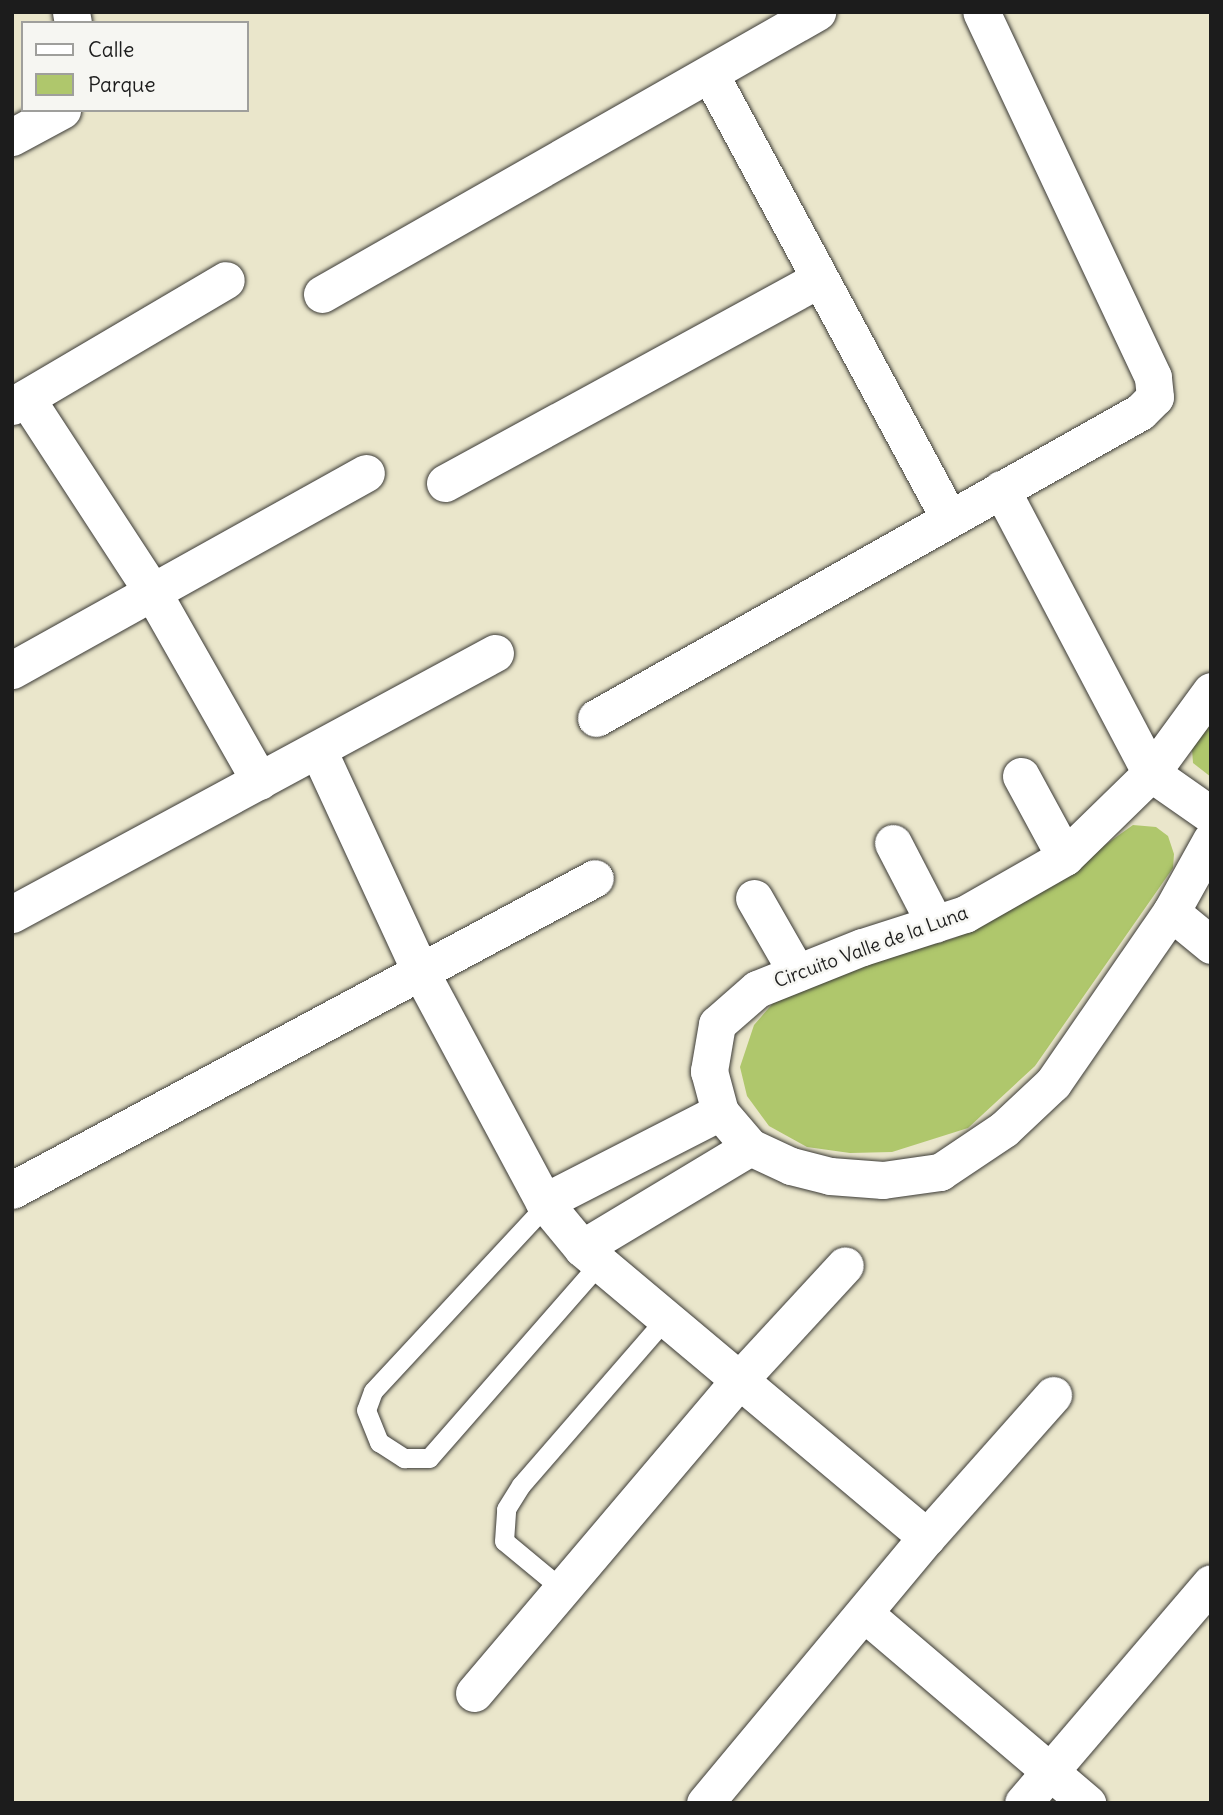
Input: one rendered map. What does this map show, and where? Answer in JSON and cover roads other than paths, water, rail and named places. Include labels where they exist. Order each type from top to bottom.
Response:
[{"type":"street","points":[[322,295],[711,76],[817,12]]},
{"type":"street","points":[[596,718],[1140,412],[1155,397],[1153,377],[981,12]]},
{"type":"street","points":[[711,76],[818,281],[949,518]]},
{"type":"street","points":[[12,137],[58,112]]},
{"type":"street","points":[[226,280],[19,402],[153,593],[260,781]]},
{"type":"street","points":[[445,483],[818,281]]},
{"type":"street","points":[[12,670],[366,473]]},
{"type":"street","points":[[1001,489],[1151,773],[1211,815]]},
{"type":"street","points":[[12,914],[495,653]]},
{"type":"street","name":"Circuito Valle de la Luna","points":[[1211,691],[1151,773],[1065,857],[965,914],[757,989],[717,1024],[709,1070],[720,1112],[750,1147],[791,1166],[830,1176],[883,1180],[940,1172],[1004,1129],[1053,1083],[1171,912],[1211,840]]},
{"type":"street","points":[[318,750],[419,969],[545,1203],[591,1256],[927,1537]]},
{"type":"street","points":[[1021,776],[1065,857]]},
{"type":"street","points":[[893,843],[935,924]]},
{"type":"street","points":[[12,1190],[419,969],[595,878]]},
{"type":"street","points":[[754,898],[797,973]]},
{"type":"street","points":[[1171,912],[1211,945]]},
{"type":"street","points":[[545,1203],[720,1112]]},
{"type":"street","points":[[591,1256],[750,1147]]},
{"type":"street","points":[[474,1693],[739,1380],[845,1265]]},
{"type":"street","points":[[705,1803],[927,1537],[1053,1395]]},
{"type":"street","points":[[1023,1803],[1211,1583]]},
{"type":"street","points":[[865,1614],[1087,1803]]},
{"type":"lane","points":[[545,1203],[373,1391],[366,1410],[379,1442],[404,1458],[429,1458],[591,1256]]},
{"type":"lane","points":[[562,1589],[504,1541],[506,1509],[521,1485],[666,1318]]}]
